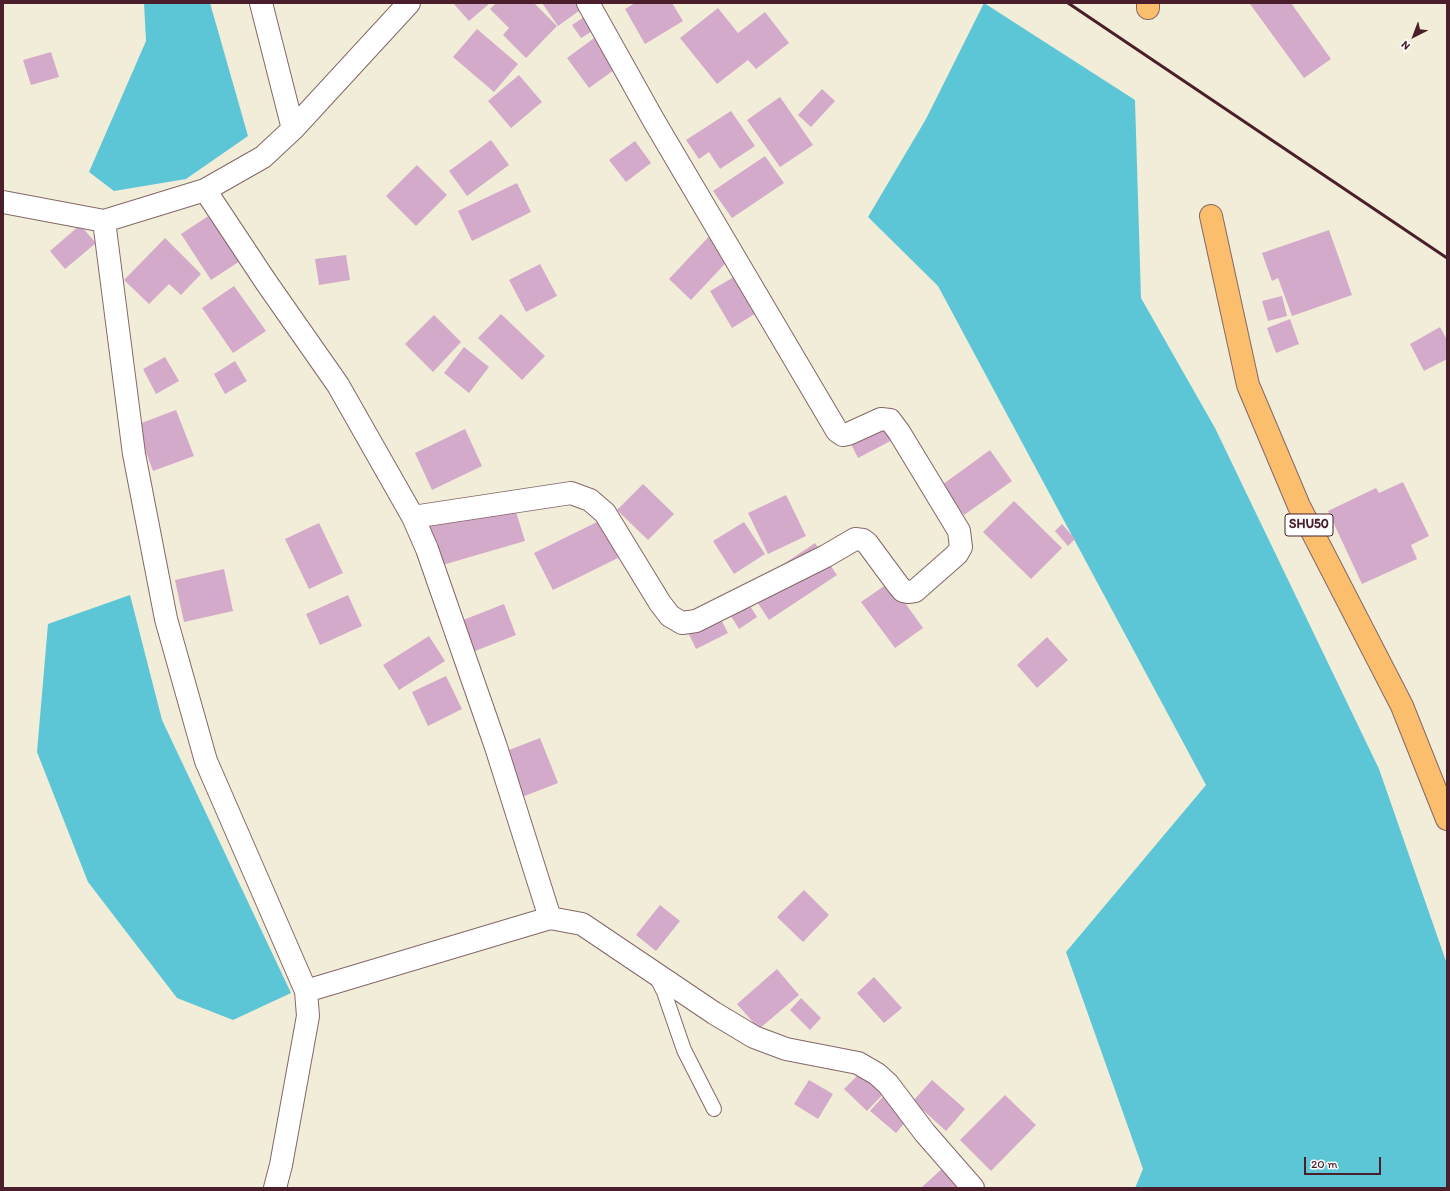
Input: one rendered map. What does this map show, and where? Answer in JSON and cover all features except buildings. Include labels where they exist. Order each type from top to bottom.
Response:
[{"type":"main road","name":"SHU50","points":[[1211,216],[1248,385],[1299,506],[1402,706],[1447,819]]},
{"type":"street","points":[[261,3],[293,129]]},
{"type":"street","points":[[3,202],[104,221],[204,190],[263,157],[293,129],[409,3]]},
{"type":"street","points":[[413,517],[571,493],[590,500],[605,513],[660,603],[670,616],[682,623],[696,621],[826,556],[855,539],[863,540],[867,543],[903,591],[908,592],[915,591],[957,554],[961,547],[959,531],[899,432],[890,420],[882,419],[848,434],[843,435],[837,431],[654,121],[588,3]]},
{"type":"street","points":[[204,190],[338,385],[413,517],[427,549],[496,747],[550,918]]},
{"type":"street","points":[[104,221],[134,454],[166,619],[206,761],[306,991],[308,1016],[281,1165],[275,1188]]},
{"type":"street","points":[[306,991],[550,918],[582,924],[714,1014],[754,1037],[786,1049],[858,1062],[877,1074],[888,1084],[925,1133],[973,1188]]},
{"type":"lane","points":[[655,974],[664,992],[684,1050],[714,1109]]},
{"type":"water","points":[[144,3],[210,3],[248,136],[186,179],[114,191],[89,172],[146,41]]},
{"type":"water","points":[[984,3],[1135,100],[1141,298],[1215,428],[1379,769],[1447,964],[1447,1188],[1135,1188],[1143,1169],[1066,952],[1206,785],[938,286],[868,217],[926,119]]},
{"type":"water","points":[[130,595],[162,720],[291,993],[233,1020],[177,998],[88,882],[37,752],[48,624]]},
{"type":"railway","points":[[1068,3],[1447,258]]}]
